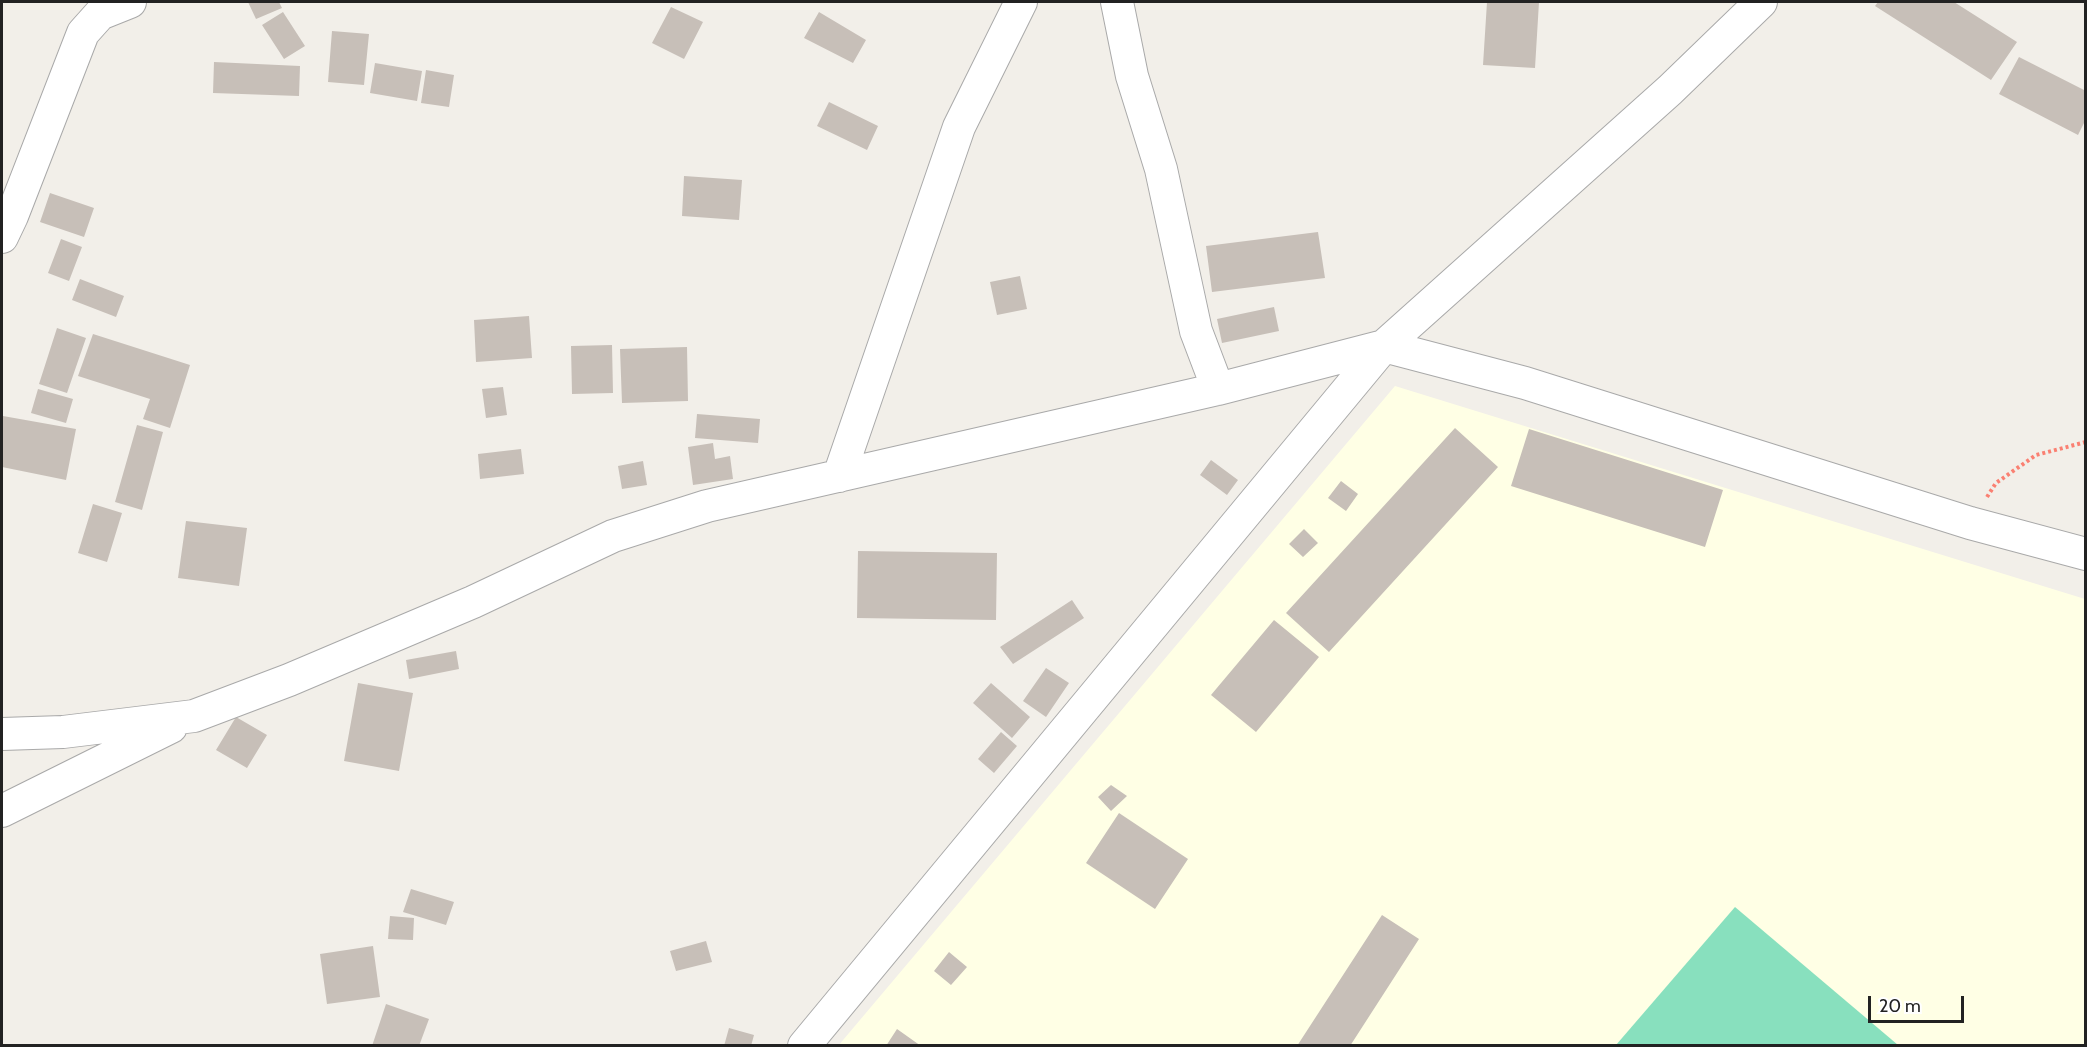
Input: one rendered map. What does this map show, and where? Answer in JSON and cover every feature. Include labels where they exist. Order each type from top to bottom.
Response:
[{"type":"street","points":[[2,237],[83,33],[100,14],[130,2]]},
{"type":"street","points":[[839,476],[959,127],[1021,2]]},
{"type":"street","points":[[1117,2],[1131,76],[1161,169],[1196,331],[1218,389]]},
{"type":"street","points":[[804,1046],[1384,346],[1670,90],[1761,2]]},
{"type":"street","points":[[2,811],[194,716],[289,680],[473,602],[613,536],[707,506],[1218,389],[1384,346],[1536,386],[1970,523],[2085,554]]},
{"type":"street","points":[[2,734],[63,732],[194,716]]},
{"type":"path","points":[[1970,523],[1996,483],[2036,455],[2085,442]]},
{"type":"shaded area","points":[[1395,386],[2085,599],[2085,1045],[838,1046]]},
{"type":"green space","points":[[1735,907],[1898,1045],[1616,1045]]},
{"type":"building","points":[[248,2],[279,2],[282,8],[256,19]]},
{"type":"building","points":[[1487,2],[1539,2],[1535,68],[1483,65]]},
{"type":"building","points":[[1878,2],[1954,2],[2017,42],[1991,80],[1875,6]]},
{"type":"building","points":[[671,7],[703,22],[684,59],[652,43]]},
{"type":"building","points":[[283,12],[305,46],[284,59],[262,25]]},
{"type":"building","points":[[819,12],[866,40],[853,63],[804,38]]},
{"type":"building","points":[[332,31],[369,34],[364,85],[328,82]]},
{"type":"building","points":[[2019,57],[2086,91],[2086,119],[2078,135],[1999,94]]},
{"type":"building","points":[[214,62],[300,66],[299,96],[213,93]]},
{"type":"building","points":[[375,63],[422,71],[417,101],[370,93]]},
{"type":"building","points":[[426,70],[454,75],[449,107],[421,103]]},
{"type":"building","points":[[829,102],[878,126],[867,150],[817,126]]},
{"type":"building","points":[[684,176],[742,180],[739,220],[682,216]]},
{"type":"building","points":[[50,193],[94,208],[84,237],[40,222]]},
{"type":"building","points":[[1318,232],[1325,278],[1212,292],[1206,246]]},
{"type":"building","points":[[61,239],[82,247],[69,281],[48,273]]},
{"type":"building","points":[[1020,276],[1027,309],[997,315],[990,282]]},
{"type":"building","points":[[80,279],[124,296],[116,317],[72,300]]},
{"type":"building","points":[[1274,307],[1279,331],[1222,343],[1217,319]]},
{"type":"building","points":[[529,316],[532,358],[476,362],[474,320]]},
{"type":"building","points":[[57,328],[86,338],[67,393],[39,384]]},
{"type":"building","points":[[93,334],[190,365],[170,428],[143,419],[150,399],[78,376]]},
{"type":"building","points":[[612,345],[613,393],[572,394],[571,346]]},
{"type":"building","points":[[687,347],[688,401],[622,403],[620,349]]},
{"type":"building","points":[[503,387],[507,415],[486,418],[482,389]]},
{"type":"building","points":[[38,389],[73,399],[66,423],[31,413]]},
{"type":"building","points":[[697,414],[760,419],[758,443],[695,438]]},
{"type":"building","points":[[3,416],[76,429],[66,480],[2,467]]},
{"type":"building","points":[[137,425],[163,432],[142,510],[115,502]]},
{"type":"building","points":[[1455,428],[1498,467],[1329,652],[1286,613]]},
{"type":"building","points":[[1529,429],[1723,490],[1705,547],[1511,486]]},
{"type":"building","points":[[713,443],[715,459],[730,456],[733,479],[693,485],[688,447]]},
{"type":"building","points":[[521,449],[524,474],[480,479],[478,454]]},
{"type":"building","points":[[1211,460],[1238,480],[1227,495],[1200,475]]},
{"type":"building","points":[[643,461],[647,485],[622,489],[618,466]]},
{"type":"building","points":[[1341,481],[1358,494],[1346,511],[1328,498]]},
{"type":"building","points":[[93,504],[122,513],[107,562],[78,553]]},
{"type":"building","points":[[186,521],[247,528],[239,586],[178,578]]},
{"type":"building","points":[[1304,529],[1318,543],[1303,557],[1289,544]]},
{"type":"building","points":[[858,551],[997,553],[996,620],[857,618]]},
{"type":"building","points":[[1072,600],[1084,618],[1013,664],[1000,647]]},
{"type":"building","points":[[1274,620],[1319,657],[1256,732],[1211,695]]},
{"type":"building","points":[[456,651],[459,669],[409,679],[406,660]]},
{"type":"building","points":[[1046,668],[1069,683],[1046,717],[1023,701]]},
{"type":"building","points":[[358,683],[413,693],[399,771],[344,761]]},
{"type":"building","points":[[991,683],[1030,717],[1012,738],[973,703]]},
{"type":"building","points":[[236,717],[267,735],[247,768],[216,750]]},
{"type":"building","points":[[1001,732],[1017,746],[994,773],[978,759]]},
{"type":"building","points":[[1111,785],[1127,796],[1111,811],[1098,797]]},
{"type":"building","points":[[1119,813],[1188,859],[1155,909],[1086,863]]},
{"type":"building","points":[[411,889],[454,902],[446,925],[403,912]]},
{"type":"building","points":[[1382,915],[1419,939],[1350,1046],[1297,1046]]},
{"type":"building","points":[[390,916],[414,918],[413,940],[388,939]]},
{"type":"building","points":[[706,941],[712,962],[676,971],[670,951]]},
{"type":"building","points":[[373,946],[380,997],[327,1004],[320,954]]},
{"type":"building","points":[[949,952],[967,967],[951,985],[934,971]]},
{"type":"building","points":[[386,1004],[429,1019],[419,1046],[372,1046]]},
{"type":"building","points":[[729,1028],[754,1035],[751,1046],[724,1046]]},
{"type":"building","points":[[897,1029],[921,1046],[886,1046]]}]
